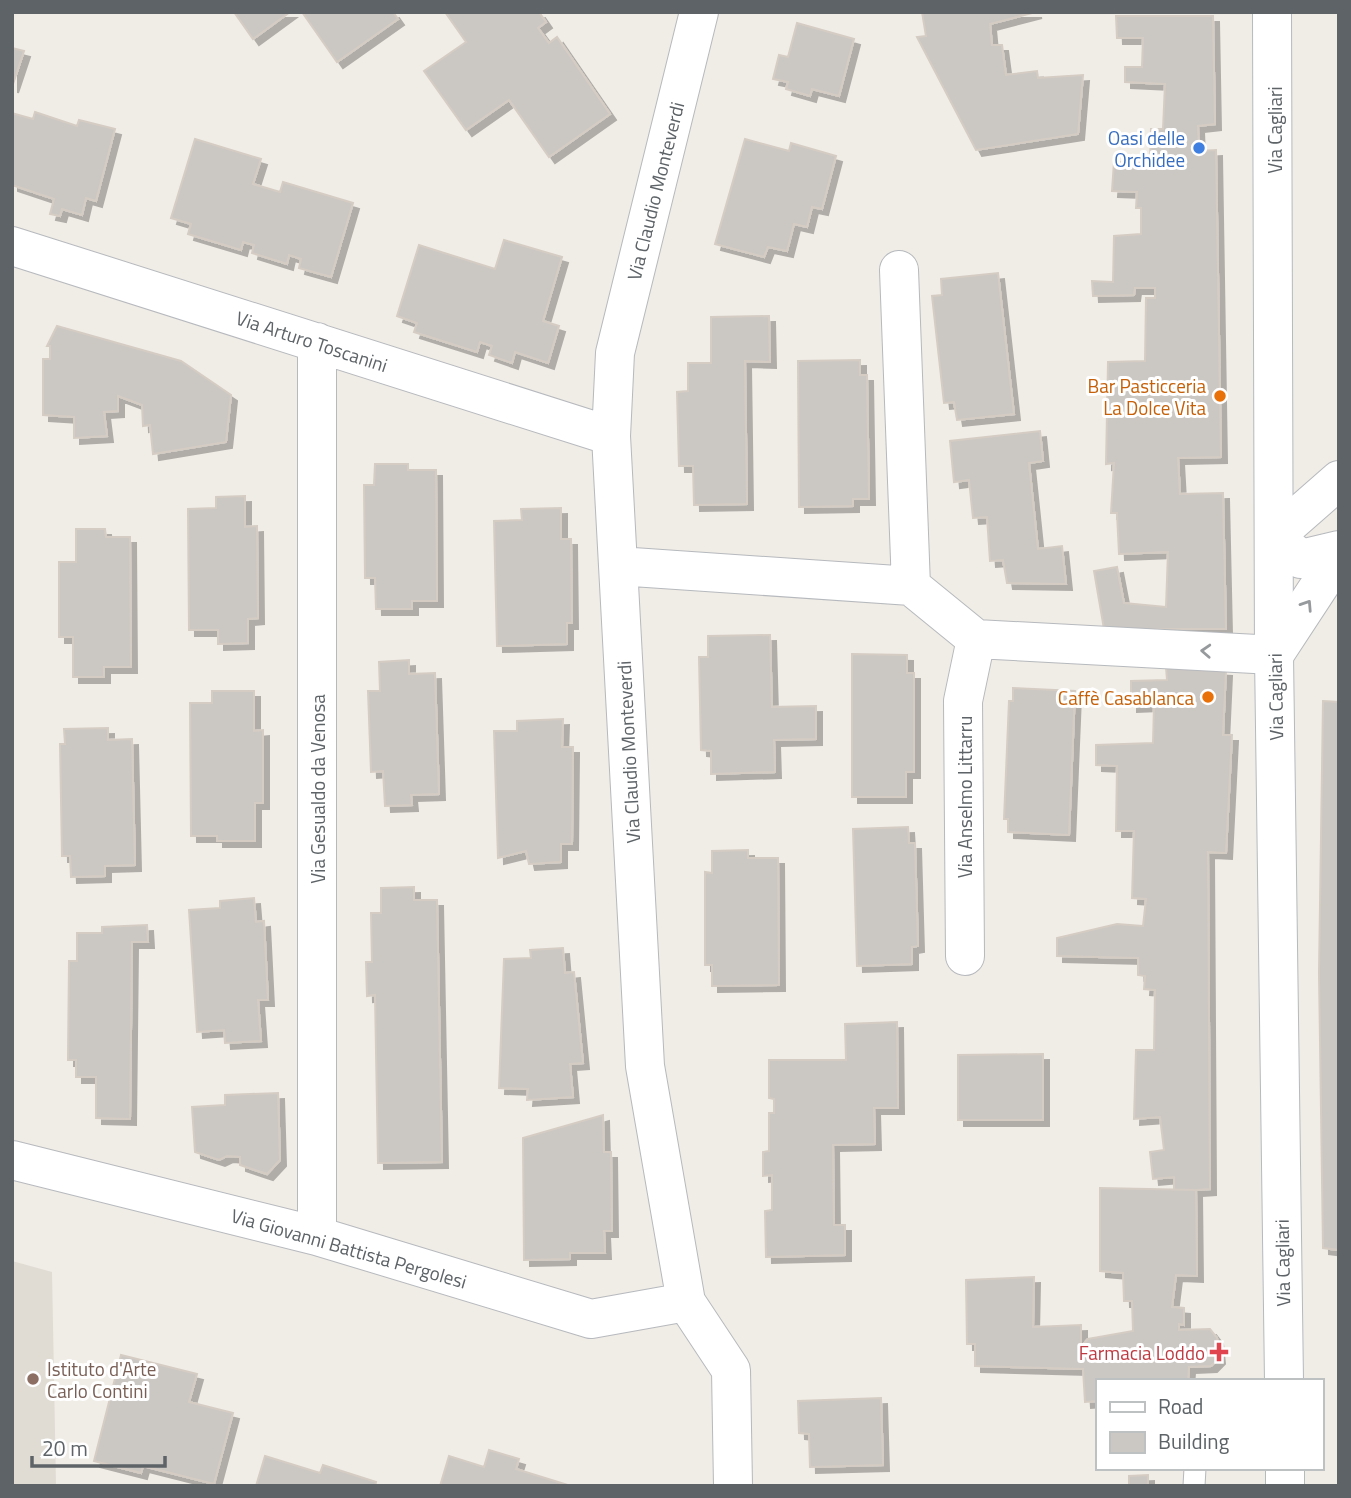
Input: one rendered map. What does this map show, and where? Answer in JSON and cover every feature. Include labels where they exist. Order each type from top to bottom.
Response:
[{"type":"street","name":"Via Claudio Monteverdi","points":[[699,12],[615,353],[611,436],[645,1066],[686,1302],[731,1370],[733,1486]]},
{"type":"street","name":"Via Cagliari","points":[[1272,12],[1274,655],[1284,1379]]},
{"type":"street","name":"Via Arturo Toscanini","points":[[12,246],[611,436]]},
{"type":"street","points":[[899,270],[911,586]]},
{"type":"street","name":"Via Gesualdo da Venosa","points":[[317,342],[317,1236]]},
{"type":"street","points":[[1339,480],[1274,537],[1301,559],[1339,550]]},
{"type":"street","points":[[618,566],[911,586],[976,639],[1274,655],[1339,556]]},
{"type":"street","name":"Via Anselmo Littarru","points":[[965,956],[963,701],[976,639]]},
{"type":"street","name":"Via Giovanni Battista Pergolesi","points":[[12,1160],[317,1236],[591,1319],[686,1302]]},
{"type":"shaded area","name":"Istituto d'Arte Carlo Contini","points":[[12,1261],[52,1272],[56,1486],[12,1486]]},
{"type":"building","points":[[234,12],[290,12],[253,39]]},
{"type":"building","points":[[302,12],[393,12],[398,19],[337,62]]},
{"type":"building","points":[[445,12],[539,12],[546,22],[538,28],[549,43],[557,37],[610,114],[549,157],[509,100],[466,130],[424,71],[466,42]]},
{"type":"building","points":[[922,12],[1036,12],[990,24],[992,45],[1002,45],[1006,75],[1037,71],[1038,78],[1083,75],[1078,134],[976,150],[917,37],[926,36]]},
{"type":"building","points":[[1116,16],[1213,16],[1215,124],[1198,126],[1199,151],[1216,150],[1221,457],[1178,458],[1180,494],[1223,493],[1226,629],[1104,629],[1094,571],[1117,567],[1124,603],[1166,607],[1168,552],[1119,554],[1117,513],[1111,513],[1114,463],[1106,464],[1108,362],[1145,361],[1146,298],[1155,298],[1155,288],[1135,288],[1134,295],[1093,296],[1092,281],[1113,282],[1114,236],[1141,234],[1141,208],[1136,208],[1137,192],[1112,191],[1114,162],[1150,163],[1151,129],[1163,129],[1165,84],[1125,82],[1125,67],[1142,67],[1143,38],[1117,38]]},
{"type":"building","points":[[797,23],[854,39],[839,96],[812,89],[810,96],[786,89],[788,82],[773,79],[779,55],[788,57]]},
{"type":"building","points":[[12,48],[24,51],[12,87]]},
{"type":"building","points":[[35,112],[77,126],[79,120],[115,129],[96,201],[86,198],[82,215],[62,209],[60,216],[50,214],[54,199],[12,185],[12,113],[33,119]]},
{"type":"building","points":[[195,139],[261,159],[253,184],[280,192],[283,182],[353,203],[331,277],[299,268],[301,259],[289,255],[287,264],[252,253],[254,245],[243,242],[241,250],[188,234],[191,224],[171,218]]},
{"type":"building","points":[[745,139],[789,151],[791,143],[836,156],[822,209],[812,207],[807,227],[794,224],[787,251],[768,247],[764,257],[715,244]]},
{"type":"building","points":[[504,240],[562,257],[543,321],[559,326],[548,363],[515,352],[512,363],[489,355],[492,346],[480,342],[477,352],[414,332],[417,323],[397,316],[419,245],[495,269]]},
{"type":"building","points":[[998,273],[1014,414],[957,420],[954,402],[944,403],[932,296],[942,295],[941,279]]},
{"type":"building","points":[[769,316],[770,362],[745,361],[747,504],[694,505],[693,466],[679,466],[677,392],[688,391],[688,363],[711,363],[711,317]]},
{"type":"building","points":[[57,326],[181,361],[231,395],[226,442],[153,454],[150,425],[143,426],[142,405],[118,396],[118,411],[104,412],[107,436],[74,438],[74,417],[43,415],[43,359],[50,359],[50,346],[47,346]]},
{"type":"building","points":[[860,360],[860,375],[867,375],[869,499],[853,499],[853,506],[799,507],[798,361]]},
{"type":"building","points":[[1040,431],[1043,461],[1029,463],[1038,549],[1062,546],[1066,584],[1007,583],[1003,560],[990,561],[987,517],[973,518],[969,480],[954,482],[950,441]]},
{"type":"building","points":[[375,464],[408,464],[408,470],[436,470],[437,601],[412,601],[412,609],[376,609],[375,578],[365,578],[364,485],[374,485]]},
{"type":"building","points":[[245,496],[245,527],[257,526],[258,618],[248,619],[248,643],[218,644],[218,630],[189,630],[188,509],[216,508],[216,497]]},
{"type":"building","points":[[561,508],[561,539],[571,539],[572,623],[567,623],[567,644],[497,646],[494,521],[522,520],[521,509]]},
{"type":"building","points":[[76,529],[105,529],[106,537],[130,537],[131,667],[104,667],[104,677],[73,677],[73,637],[59,637],[59,562],[76,562]]},
{"type":"building","points":[[770,635],[772,707],[816,706],[816,739],[774,740],[775,772],[711,774],[711,751],[701,750],[699,657],[708,657],[708,636]]},
{"type":"building","points":[[852,654],[907,655],[907,673],[914,673],[914,772],[906,772],[906,797],[852,797]]},
{"type":"building","points":[[409,660],[409,674],[435,673],[439,794],[411,795],[412,805],[385,806],[383,771],[371,772],[368,691],[380,691],[379,662]]},
{"type":"building","points":[[1166,667],[1226,670],[1223,735],[1232,735],[1226,853],[1208,852],[1210,1189],[1196,1190],[1174,1190],[1174,1177],[1153,1179],[1150,1152],[1164,1150],[1160,1117],[1134,1119],[1136,1050],[1154,1050],[1155,990],[1144,989],[1145,976],[1138,975],[1138,958],[1057,956],[1057,938],[1117,924],[1143,926],[1146,899],[1132,898],[1134,831],[1116,831],[1117,766],[1096,765],[1096,745],[1153,743],[1154,705],[1131,706],[1131,681],[1167,680]]},
{"type":"building","points":[[1013,688],[1075,691],[1069,835],[1008,832],[1008,819],[1004,819],[1009,701],[1013,701]]},
{"type":"building","points":[[212,691],[254,691],[254,731],[263,730],[263,803],[255,803],[255,841],[217,841],[217,836],[191,836],[190,703],[212,703]]},
{"type":"building","points":[[1323,701],[1339,702],[1339,1250],[1323,1248],[1319,973]]},
{"type":"building","points":[[563,719],[562,747],[573,747],[572,844],[561,844],[561,862],[529,864],[526,851],[498,858],[494,731],[517,731],[517,721]]},
{"type":"building","points":[[108,728],[108,740],[132,739],[135,865],[105,866],[105,876],[71,877],[70,856],[62,856],[60,744],[65,744],[64,729]]},
{"type":"building","points":[[908,827],[909,843],[915,843],[918,946],[912,947],[912,964],[857,966],[853,829]]},
{"type":"building","points":[[748,850],[748,858],[778,858],[779,985],[712,986],[712,965],[705,965],[705,872],[712,873],[712,851]]},
{"type":"building","points":[[414,887],[414,900],[437,900],[442,1162],[378,1163],[375,995],[367,996],[366,962],[372,962],[371,913],[381,913],[381,888]]},
{"type":"building","points":[[254,898],[256,922],[264,921],[268,1000],[258,1000],[261,1041],[225,1043],[224,1030],[197,1032],[189,910],[220,908],[220,901]]},
{"type":"building","points":[[147,925],[148,942],[132,942],[130,1119],[96,1118],[96,1077],[76,1077],[76,1060],[68,1060],[69,961],[77,961],[77,933],[102,933],[102,927]]},
{"type":"building","points":[[563,948],[565,973],[574,972],[583,1063],[570,1064],[573,1097],[527,1100],[528,1089],[499,1088],[504,959],[531,958],[530,950]]},
{"type":"building","points":[[897,1022],[898,1108],[874,1108],[875,1144],[833,1145],[834,1225],[845,1225],[845,1255],[766,1257],[765,1211],[772,1210],[772,1175],[763,1176],[763,1152],[769,1151],[769,1113],[774,1113],[774,1099],[769,1098],[769,1060],[846,1060],[845,1024]]},
{"type":"building","points":[[1043,1054],[1043,1120],[958,1120],[958,1055]]},
{"type":"building","points":[[278,1093],[280,1160],[267,1174],[240,1165],[240,1157],[227,1156],[219,1160],[195,1152],[192,1107],[225,1105],[225,1095]]},
{"type":"building","points":[[603,1115],[604,1152],[611,1152],[612,1231],[604,1231],[605,1253],[570,1253],[570,1259],[524,1260],[523,1138]]},
{"type":"building","points":[[1100,1188],[1196,1190],[1197,1276],[1176,1275],[1172,1307],[1184,1308],[1184,1325],[1179,1324],[1179,1330],[1210,1329],[1217,1338],[1219,1358],[1211,1366],[1189,1367],[1188,1379],[1096,1379],[1096,1401],[1085,1402],[1083,1369],[975,1366],[975,1344],[967,1344],[966,1280],[1034,1277],[1033,1327],[1081,1325],[1081,1347],[1088,1339],[1133,1331],[1132,1301],[1124,1301],[1123,1273],[1100,1271]]},
{"type":"building","points":[[121,1355],[197,1374],[189,1402],[233,1413],[214,1484],[143,1466],[141,1473],[94,1461]]},
{"type":"building","points":[[881,1398],[883,1465],[810,1467],[809,1434],[799,1433],[798,1401]]},
{"type":"building","points":[[489,1450],[519,1459],[516,1469],[571,1486],[440,1486],[449,1456],[484,1467]]},
{"type":"building","points":[[265,1456],[320,1473],[323,1465],[376,1482],[375,1486],[256,1486]]},
{"type":"building","points":[[1148,1475],[1148,1486],[1129,1486],[1129,1476]]},
{"type":"place","name":"Oasi delle Orchidee","points":[[1199,148]]},
{"type":"place","name":"Bar Pasticceria La Dolce Vita","points":[[1220,396]]},
{"type":"place","name":"Caffè Casablanca","points":[[1208,697]]},
{"type":"place","name":"Farmacia Loddo","points":[[1219,1352]]},
{"type":"place","name":"Istituto d'Arte Carlo Contini","points":[[33,1379]]}]
